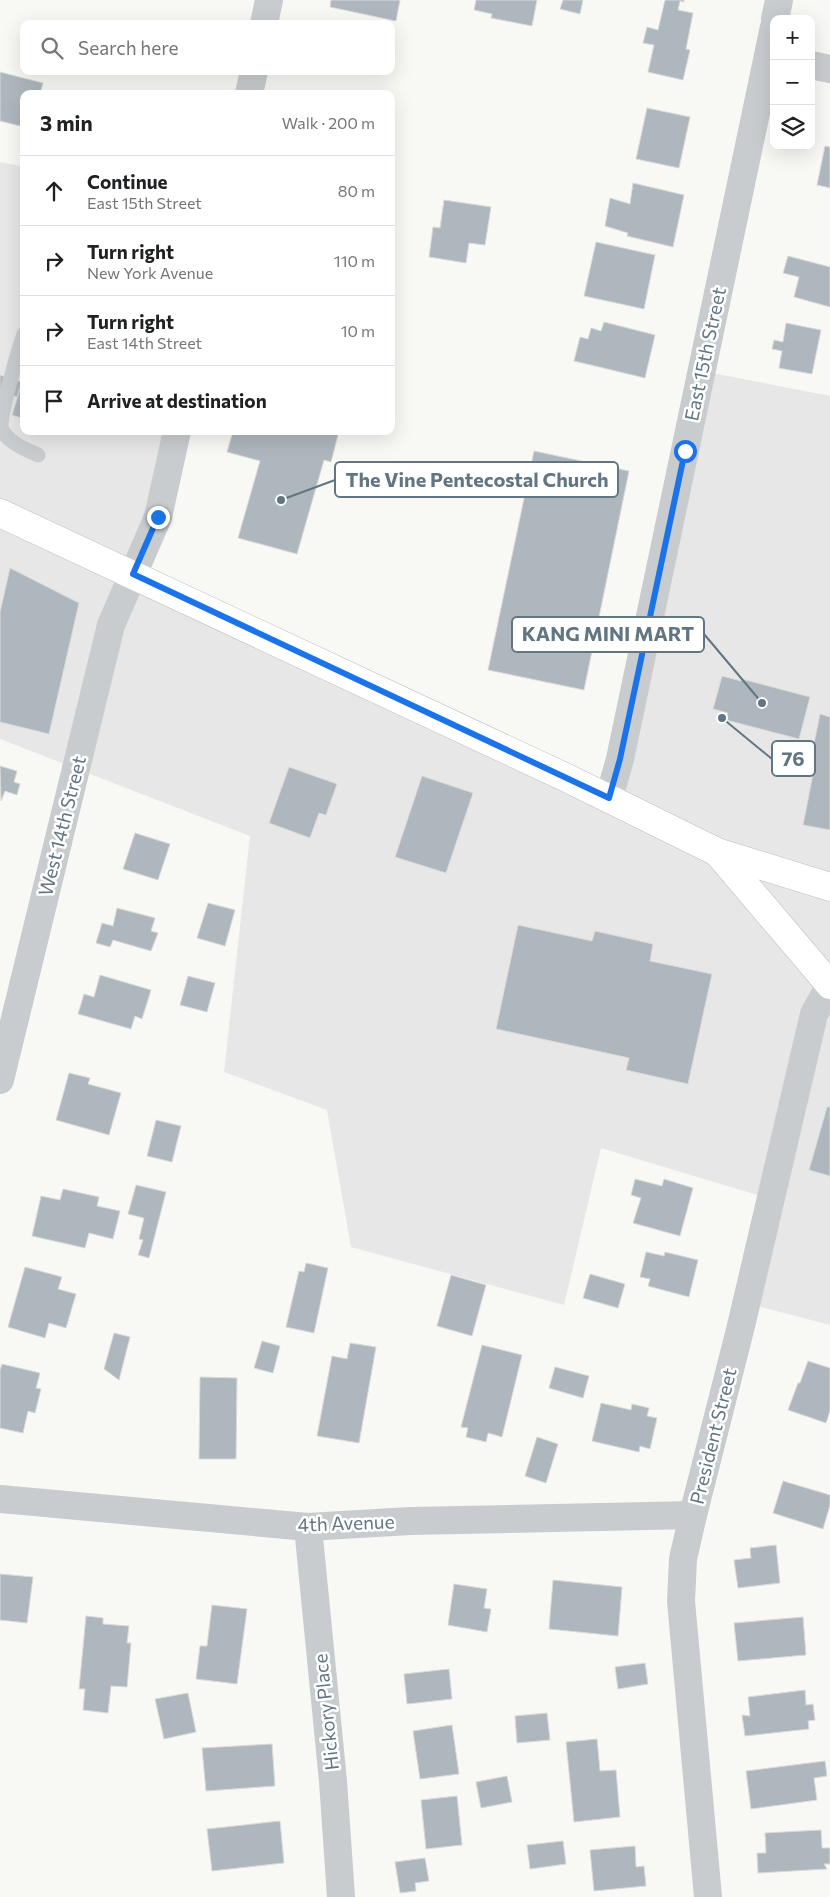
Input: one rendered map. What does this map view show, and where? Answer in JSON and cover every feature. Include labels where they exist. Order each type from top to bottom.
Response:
[{"type":"main road","points":[[0,513],[609,798],[717,852],[830,887]]},
{"type":"main road","points":[[717,852],[830,985]]},
{"type":"street","points":[[265,20],[269,0]]},
{"type":"street","points":[[777,15],[780,0]]},
{"type":"street","name":"East 15th Street","points":[[609,798],[620,759],[770,60]]},
{"type":"street","points":[[815,66],[830,69]]},
{"type":"street","points":[[250,90],[253,75]]},
{"type":"street","name":"West 14th Street","points":[[0,1080],[111,625],[158,517],[176,435]]},
{"type":"street","name":"President Street","points":[[708,1897],[681,1600],[683,1559],[741,1326],[814,1014],[830,985]]},
{"type":"street","name":"4th Avenue","points":[[0,1499],[308,1526],[410,1521],[693,1515]]},
{"type":"street","name":"Hickory Place","points":[[308,1526],[333,1781],[341,1897]]},
{"type":"lane","points":[[20,347],[3,403],[0,426],[6,436],[19,446],[38,455]]},
{"type":"shaded area","points":[[0,162],[20,166],[20,435],[167,435],[151,512],[120,578],[604,807],[692,369],[830,396],[830,1325],[753,1305],[777,1201],[601,1148],[564,1305],[351,1247],[327,1110],[224,1072],[250,836],[0,739]]},
{"type":"building","points":[[331,0],[400,0],[396,21],[330,7]]},
{"type":"building","points":[[476,0],[537,0],[532,26],[491,18],[492,14],[474,10]]},
{"type":"building","points":[[563,0],[583,0],[580,14],[560,9]]},
{"type":"building","points":[[665,0],[684,0],[684,2],[680,1],[678,10],[693,13],[686,49],[690,50],[683,80],[648,72],[654,45],[643,43],[647,27],[658,30]]},
{"type":"building","points":[[0,72],[43,83],[41,90],[20,90],[20,126],[0,121]]},
{"type":"building","points":[[647,108],[690,117],[679,168],[636,159]]},
{"type":"building","points":[[825,146],[830,147],[830,188],[817,185]]},
{"type":"building","points":[[633,183],[684,195],[673,247],[627,236],[628,233],[605,226],[610,198],[630,204]]},
{"type":"building","points":[[444,200],[491,207],[485,245],[469,243],[466,263],[429,257],[433,227],[440,228]]},
{"type":"building","points":[[596,242],[655,255],[644,309],[584,296]]},
{"type":"building","points":[[788,256],[830,267],[830,307],[794,297],[799,277],[783,273]]},
{"type":"building","points":[[604,322],[655,335],[645,378],[574,361],[580,337],[588,339],[591,328],[601,331]]},
{"type":"building","points":[[786,323],[821,330],[812,374],[779,368],[782,351],[772,349],[774,340],[783,342]]},
{"type":"building","points":[[0,375],[20,381],[17,397],[0,392]]},
{"type":"building","points":[[20,389],[20,418],[12,415]]},
{"type":"building","points":[[232,435],[338,435],[331,462],[324,460],[297,554],[238,538],[260,461],[227,452]]},
{"type":"building","points":[[534,451],[629,471],[584,690],[488,670]]},
{"type":"building","points":[[10,568],[79,603],[49,734],[0,722],[0,612]]},
{"type":"building","points":[[722,676],[741,681],[742,679],[810,697],[799,739],[726,720],[728,713],[713,709]]},
{"type":"building","points":[[820,714],[830,717],[830,830],[803,825],[815,764],[810,763]]},
{"type":"building","points":[[0,766],[17,771],[14,782],[20,784],[17,795],[5,791],[1,801]]},
{"type":"building","points":[[289,767],[337,784],[326,815],[319,813],[310,838],[269,823]]},
{"type":"building","points":[[422,776],[473,793],[446,873],[395,857]]},
{"type":"building","points":[[135,833],[170,844],[158,880],[123,869]]},
{"type":"building","points":[[208,903],[235,910],[225,946],[197,938]]},
{"type":"building","points":[[117,908],[155,918],[151,931],[158,933],[151,951],[113,940],[110,947],[96,943],[102,923],[113,926]]},
{"type":"building","points":[[518,925],[592,941],[595,931],[653,944],[650,961],[712,974],[688,1084],[626,1070],[629,1058],[496,1029]]},
{"type":"building","points":[[100,975],[151,990],[142,1019],[135,1016],[131,1029],[78,1014],[84,994],[94,997]]},
{"type":"building","points":[[188,976],[215,983],[207,1012],[180,1005]]},
{"type":"building","points":[[69,1073],[90,1078],[88,1084],[121,1093],[109,1135],[56,1120]]},
{"type":"building","points":[[827,1107],[830,1107],[830,1176],[809,1170]]},
{"type":"building","points":[[156,1120],[181,1126],[172,1162],[147,1156]]},
{"type":"building","points":[[635,1179],[662,1186],[664,1179],[693,1188],[680,1236],[633,1223],[641,1198],[631,1195]]},
{"type":"building","points":[[136,1185],[166,1192],[149,1258],[138,1255],[143,1240],[139,1239],[144,1218],[128,1214]]},
{"type":"building","points":[[63,1189],[99,1197],[97,1206],[120,1211],[113,1239],[89,1233],[85,1248],[32,1236],[41,1196],[60,1200]]},
{"type":"building","points":[[646,1252],[664,1256],[665,1252],[698,1260],[689,1297],[648,1286],[650,1279],[640,1277]]},
{"type":"building","points":[[306,1263],[328,1268],[314,1333],[286,1327],[299,1271],[304,1272]]},
{"type":"building","points":[[25,1267],[62,1277],[58,1289],[76,1294],[66,1328],[49,1323],[45,1338],[8,1327]]},
{"type":"building","points":[[590,1274],[625,1284],[618,1308],[583,1298]]},
{"type":"building","points":[[451,1275],[486,1285],[472,1336],[437,1326]]},
{"type":"building","points":[[114,1333],[130,1337],[119,1380],[104,1369]]},
{"type":"building","points":[[262,1341],[280,1346],[273,1373],[254,1368]]},
{"type":"building","points":[[350,1343],[376,1347],[359,1443],[317,1436],[332,1356],[347,1359]]},
{"type":"building","points":[[482,1345],[522,1355],[502,1437],[488,1433],[486,1442],[466,1437],[468,1428],[461,1427]]},
{"type":"building","points":[[808,1361],[830,1368],[830,1411],[826,1423],[788,1410]]},
{"type":"building","points":[[2,1364],[40,1373],[36,1388],[41,1389],[35,1413],[28,1411],[23,1433],[0,1428],[0,1370]]},
{"type":"building","points":[[555,1367],[589,1376],[583,1398],[549,1388]]},
{"type":"building","points":[[200,1377],[237,1378],[236,1459],[199,1459]]},
{"type":"building","points":[[601,1403],[631,1410],[632,1404],[649,1408],[647,1416],[657,1418],[650,1449],[640,1446],[639,1452],[592,1441]]},
{"type":"building","points":[[537,1437],[558,1444],[546,1483],[525,1476]]},
{"type":"building","points":[[783,1481],[830,1495],[830,1505],[823,1529],[773,1513]]},
{"type":"building","points":[[776,1545],[780,1583],[738,1588],[734,1560],[751,1558],[750,1548]]},
{"type":"building","points":[[0,1574],[33,1577],[27,1623],[0,1620]]},
{"type":"building","points":[[553,1580],[622,1587],[618,1636],[549,1629]]},
{"type":"building","points":[[454,1584],[487,1589],[484,1608],[491,1609],[487,1632],[448,1625]]},
{"type":"building","points":[[212,1605],[247,1609],[237,1684],[196,1679],[200,1646],[207,1646]]},
{"type":"building","points":[[86,1616],[103,1618],[103,1624],[129,1626],[127,1643],[131,1643],[127,1687],[111,1686],[108,1713],[83,1710],[85,1689],[79,1689]]},
{"type":"building","points":[[803,1617],[806,1655],[738,1661],[734,1623]]},
{"type":"building","points":[[645,1663],[648,1684],[618,1689],[615,1667]]},
{"type":"building","points":[[449,1669],[452,1699],[407,1704],[404,1674]]},
{"type":"building","points":[[805,1690],[806,1705],[813,1704],[815,1720],[808,1721],[809,1729],[745,1736],[742,1715],[750,1716],[748,1697]]},
{"type":"building","points":[[188,1693],[196,1732],[164,1739],[155,1699]]},
{"type":"building","points":[[547,1713],[550,1740],[517,1743],[515,1716]]},
{"type":"building","points":[[452,1725],[459,1774],[420,1779],[413,1731]]},
{"type":"building","points":[[597,1739],[600,1771],[616,1770],[620,1817],[574,1822],[566,1742]]},
{"type":"building","points":[[272,1744],[275,1786],[206,1791],[202,1748]]},
{"type":"building","points":[[825,1761],[827,1776],[814,1778],[817,1800],[751,1809],[746,1771]]},
{"type":"building","points":[[507,1776],[512,1802],[481,1808],[476,1782]]},
{"type":"building","points":[[457,1796],[462,1845],[426,1849],[421,1800]]},
{"type":"building","points":[[280,1821],[284,1863],[212,1871],[207,1829]]},
{"type":"building","points":[[821,1830],[822,1848],[830,1848],[830,1864],[824,1864],[827,1869],[758,1873],[757,1853],[766,1853],[765,1833]]},
{"type":"building","points":[[563,1841],[566,1864],[530,1869],[527,1845]]},
{"type":"building","points":[[635,1846],[636,1867],[644,1866],[646,1886],[594,1891],[590,1850]]},
{"type":"building","points":[[425,1858],[429,1881],[415,1883],[416,1891],[400,1893],[395,1862]]},
{"type":"place","name":"The Vine Pentecostal Church","points":[[281,500]]},
{"type":"place","name":"KANG MINI MART","points":[[762,703]]},
{"type":"place","name":"76","points":[[722,718]]},
{"type":"route","points":[[158,517],[133,574],[609,798],[620,759],[685,451]]}]
